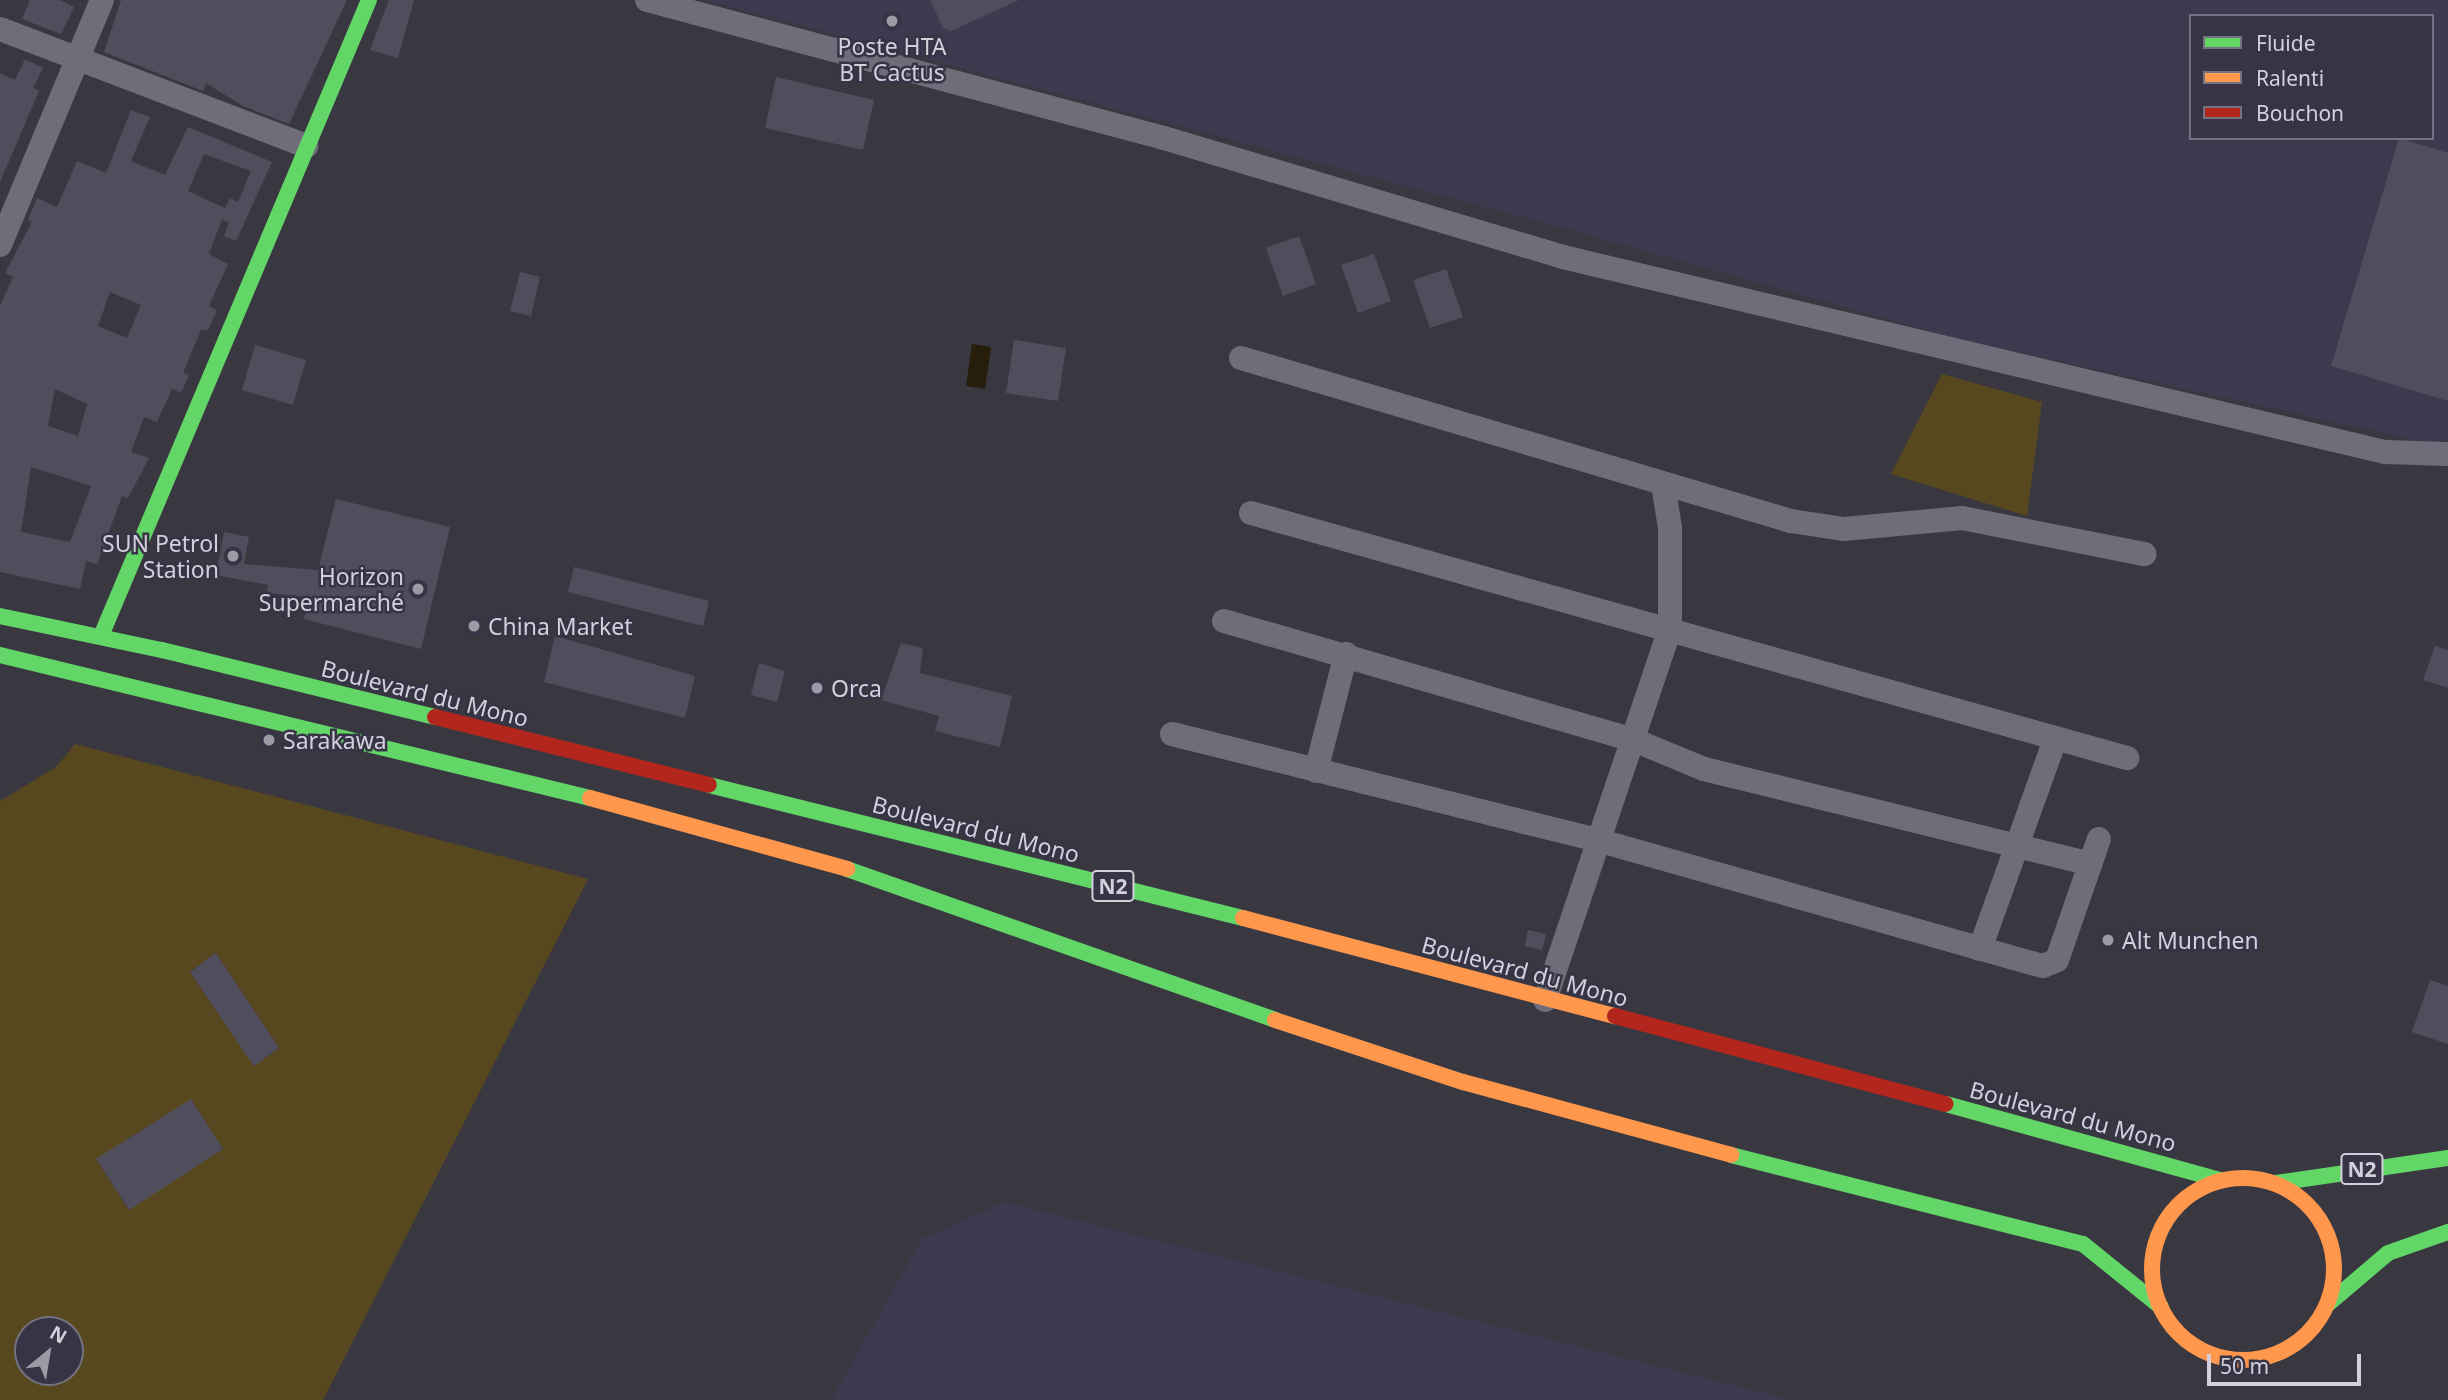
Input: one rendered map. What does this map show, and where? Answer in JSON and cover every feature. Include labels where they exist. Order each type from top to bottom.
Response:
[{"type":"main road","points":[[101,636],[369,0]]},
{"type":"main road","name":"Boulevard du Mono","points":[[0,616],[101,636],[1191,904],[1545,1000],[2086,1141],[2220,1180]]},
{"type":"main road","name":"N2","points":[[0,655],[678,820],[874,877],[1252,1013],[1463,1082],[1811,1177],[2082,1244],[2161,1307]]},
{"type":"main road","name":"N2","points":[[2448,1158],[2276,1183],[2247,1177],[2220,1180],[2191,1194],[2161,1230],[2153,1260],[2161,1307],[2171,1325],[2197,1348],[2247,1360],[2273,1354],[2297,1342],[2327,1305],[2388,1254],[2448,1232]]},
{"type":"main road","name":"N2","points":[[2276,1183],[2312,1208],[2327,1233],[2334,1262],[2327,1305]]},
{"type":"street","points":[[0,245],[103,0]]},
{"type":"street","points":[[647,0],[1164,138],[1563,257],[2385,452],[2448,454]]},
{"type":"street","points":[[0,29],[306,146]]},
{"type":"street","points":[[1241,358],[1791,521],[1844,529],[1962,517],[2144,554]]},
{"type":"street","points":[[1545,1000],[1670,628],[1670,528],[1662,484]]},
{"type":"street","points":[[1251,513],[1670,628],[2127,758]]},
{"type":"street","points":[[1224,621],[1346,654],[1634,740],[1704,768],[2091,864]]},
{"type":"street","points":[[1316,771],[1346,654]]},
{"type":"street","points":[[1172,734],[1597,839],[1980,948],[2051,965],[2099,839]]},
{"type":"street","points":[[1980,948],[2055,739]]},
{"type":"shaded area","points":[[705,0],[2448,0],[2448,439],[2429,443],[1955,338],[1560,227]]},
{"type":"shaded area","points":[[972,344],[991,347],[985,389],[966,386]]},
{"type":"shaded area","points":[[1942,374],[2042,402],[2027,516],[1891,474]]},
{"type":"shaded area","points":[[75,744],[588,879],[323,1400],[0,1400],[0,801],[56,767]],"holes":[[[215,953],[279,1048],[254,1066],[190,972]],[[191,1100],[223,1149],[128,1209],[97,1159]]]},
{"type":"shaded area","points":[[1005,1202],[1792,1400],[831,1400],[922,1239]]},
{"type":"building","points":[[30,0],[60,0],[74,7],[61,34],[22,19]]},
{"type":"building","points":[[121,0],[347,0],[289,124],[243,106],[206,83],[203,91],[104,52]]},
{"type":"building","points":[[389,0],[414,0],[398,58],[370,50]]},
{"type":"building","points":[[930,0],[1019,0],[951,31],[943,28]]},
{"type":"building","points":[[25,59],[43,68],[33,88],[39,91],[0,182],[0,73],[15,80]]},
{"type":"building","points":[[776,77],[874,100],[863,150],[765,128]]},
{"type":"building","points":[[131,110],[150,117],[131,161],[165,175],[188,127],[272,162],[236,241],[224,236],[229,223],[222,219],[209,254],[228,264],[209,306],[217,310],[208,330],[201,330],[183,373],[189,375],[181,393],[172,389],[157,422],[144,417],[131,452],[149,458],[128,498],[122,496],[97,564],[86,561],[80,589],[0,572],[0,306],[13,277],[5,273],[32,222],[28,220],[37,198],[57,207],[77,161],[106,173]],"holes":[[[204,154],[251,171],[238,202],[230,198],[225,208],[188,191]],[[110,292],[141,305],[127,338],[98,326]],[[55,389],[87,404],[78,436],[48,426]],[[31,467],[91,486],[70,542],[21,532]]]},
{"type":"building","points":[[2398,140],[2448,153],[2448,401],[2331,366]]},
{"type":"building","points":[[1299,236],[1316,284],[1283,296],[1266,248]]},
{"type":"building","points":[[1374,254],[1391,301],[1358,313],[1341,265]]},
{"type":"building","points":[[1446,269],[1463,317],[1430,328],[1413,280]]},
{"type":"building","points":[[520,272],[540,277],[531,316],[510,311]]},
{"type":"building","points":[[1014,340],[1066,348],[1058,401],[1006,393]]},
{"type":"building","points":[[255,345],[306,360],[293,405],[242,390]]},
{"type":"building","points":[[336,499],[450,527],[421,649],[304,619],[310,597],[267,593],[268,585],[216,575],[224,532],[249,537],[244,564],[318,570]]},
{"type":"building","points":[[574,567],[709,601],[703,626],[568,592]]},
{"type":"building","points":[[555,636],[695,676],[685,718],[544,682]]},
{"type":"building","points":[[901,643],[923,648],[920,673],[1012,696],[1000,747],[935,731],[939,716],[881,700]]},
{"type":"building","points":[[2435,646],[2448,650],[2448,688],[2423,680]]},
{"type":"building","points":[[759,663],[785,671],[777,702],[751,695]]},
{"type":"building","points":[[1528,930],[1546,934],[1542,950],[1525,946]]},
{"type":"building","points":[[216,953],[279,1048],[254,1066],[190,972]]},
{"type":"building","points":[[2430,980],[2448,986],[2448,1044],[2412,1032]]},
{"type":"building","points":[[191,1099],[223,1149],[129,1210],[96,1159]]},
{"type":"traffic: fast","points":[[101,636],[369,0]]},
{"type":"traffic: fast","points":[[0,616],[162,650],[435,717]]},
{"type":"traffic: fast","points":[[0,655],[590,798]]},
{"type":"traffic: fast","points":[[709,785],[1243,918]]},
{"type":"traffic: fast","points":[[847,869],[1275,1020]]},
{"type":"traffic: fast","points":[[1946,1104],[2220,1180]]},
{"type":"traffic: fast","points":[[1731,1155],[2083,1244],[2161,1307]]},
{"type":"traffic: fast","points":[[2276,1183],[2448,1158]]},
{"type":"traffic: fast","points":[[2327,1305],[2388,1253],[2448,1232]]},
{"type":"traffic: slow","points":[[590,798],[847,869]]},
{"type":"traffic: slow","points":[[1243,918],[1615,1016]]},
{"type":"traffic: slow","points":[[1275,1020],[1463,1082],[1731,1155]]},
{"type":"traffic: slow","points":[[2243,1178],[2278,1185],[2294,1193],[2307,1205],[2319,1218],[2327,1234],[2334,1269],[2327,1304],[2319,1320],[2307,1333],[2294,1345],[2278,1353],[2243,1360],[2208,1353],[2192,1345],[2179,1333],[2167,1320],[2159,1304],[2152,1269],[2159,1234],[2167,1218],[2179,1205],[2192,1193],[2208,1185],[2243,1178]]},
{"type":"traffic: jam","points":[[435,717],[709,785]]},
{"type":"traffic: jam","points":[[1615,1016],[1946,1104]]},
{"type":"place","name":"Poste HTA BT Cactus","points":[[892,21]]},
{"type":"place","name":"SUN Petrol Station","points":[[233,556]]},
{"type":"place","name":"Horizon Supermarché","points":[[418,589]]},
{"type":"place","name":"China Market","points":[[474,626]]},
{"type":"place","name":"Orca","points":[[817,688]]},
{"type":"place","name":"Sarakawa","points":[[269,740]]},
{"type":"place","name":"Alt Munchen","points":[[2108,940]]}]
